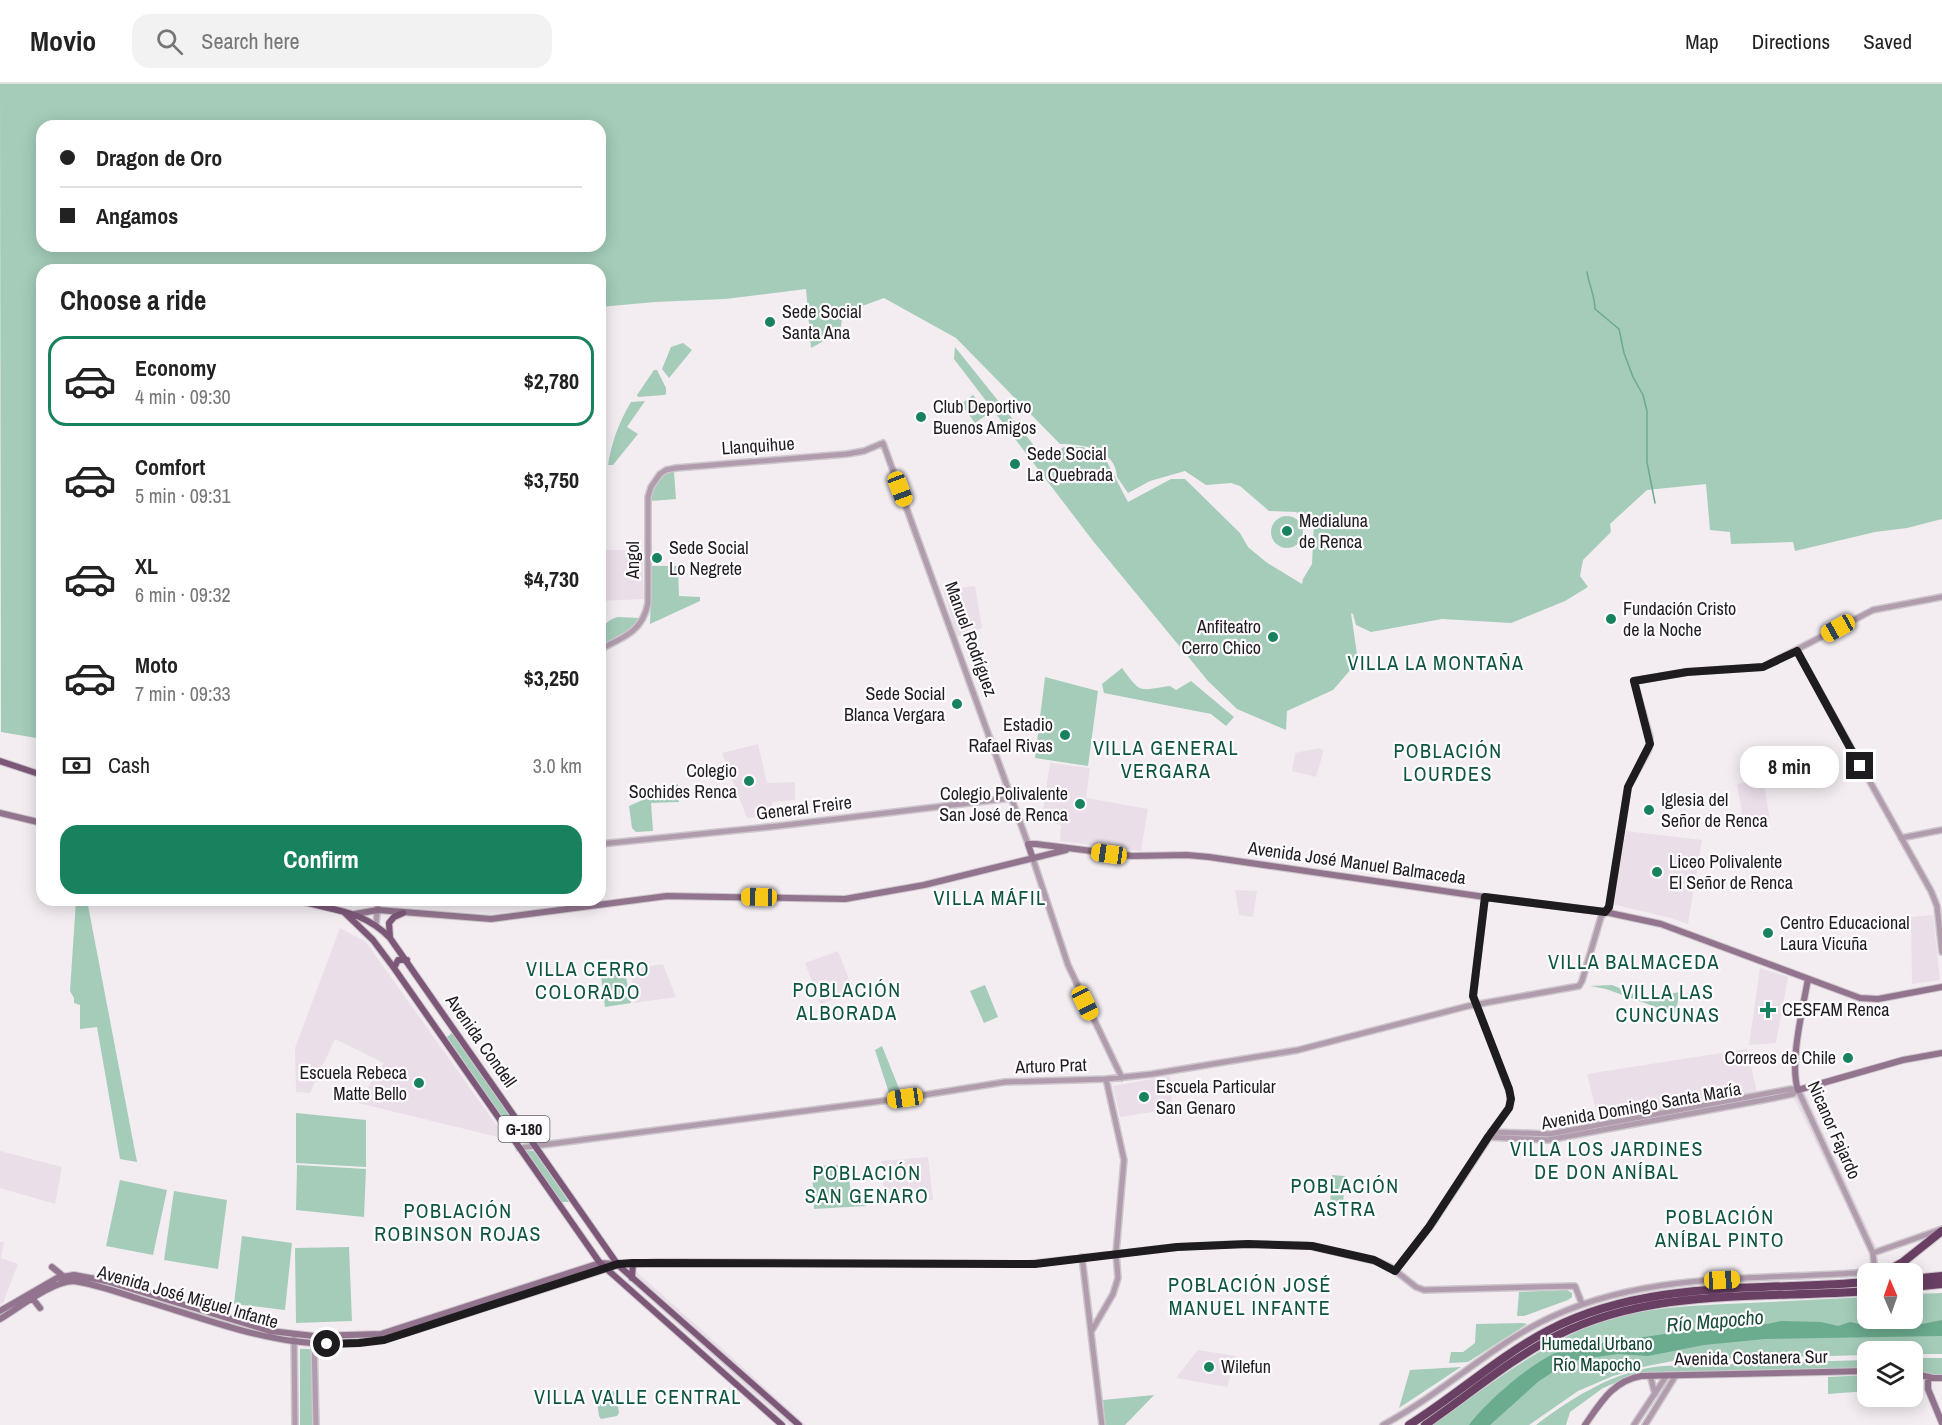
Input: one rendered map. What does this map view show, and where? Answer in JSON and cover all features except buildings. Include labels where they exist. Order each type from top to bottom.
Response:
[{"type":"highway","points":[[1901,1263],[1942,1230]]},
{"type":"highway","points":[[1923,1278],[1942,1276]]},
{"type":"highway","points":[[1409,1425],[1531,1340],[1569,1320],[1602,1307],[1679,1292],[1857,1282]]},
{"type":"highway","points":[[1923,1286],[1942,1286]]},
{"type":"highway","points":[[1425,1425],[1537,1346],[1580,1325],[1614,1313],[1677,1301],[1857,1292]]},
{"type":"main road","points":[[0,761],[36,773]]},
{"type":"main road","points":[[0,813],[36,822]]},
{"type":"main road","name":"Avenida José Manuel Balmaceda","points":[[1028,844],[1132,856],[1187,855],[1216,858],[1605,912],[1662,924],[1860,998],[1868,999],[1942,987]]},
{"type":"main road","name":"Manuel Rodríguez","points":[[1028,844],[1033,860]]},
{"type":"main road","name":"Avenida José Manuel Balmaceda","points":[[606,904],[667,896],[845,898],[914,887],[1063,851],[1076,850]]},
{"type":"main road","name":"G-180","points":[[323,906],[355,914]]},
{"type":"main road","name":"Avenida José Manuel Balmaceda","points":[[355,914],[378,910],[490,919],[590,906]]},
{"type":"main road","name":"G-180","points":[[341,910],[378,946]]},
{"type":"main road","points":[[390,938],[389,922],[403,913]]},
{"type":"main road","name":"Avenida Condell","points":[[355,914],[376,926],[390,938],[618,1264],[799,1425]]},
{"type":"main road","points":[[376,926],[375,937],[378,946]]},
{"type":"main road","name":"Avenida Condell","points":[[378,946],[600,1263],[782,1425]]},
{"type":"main road","points":[[394,969],[398,960],[406,960]]},
{"type":"main road","name":"Nicanor Fajardo","points":[[1798,1090],[1797,1053],[1808,979]]},
{"type":"main road","name":"Avenida Domingo Santa María","points":[[1798,1090],[1903,1059],[1942,1053]]},
{"type":"main road","name":"Avenida José Miguel Infante","points":[[0,1319],[62,1282],[76,1281],[252,1334],[294,1338],[381,1334],[600,1263],[618,1264]]},
{"type":"main road","points":[[632,1278],[633,1263]]},
{"type":"main road","name":"Avenida José Miguel Infante","points":[[63,1276],[80,1275],[106,1281],[315,1344],[384,1340],[618,1264]]},
{"type":"main road","points":[[0,1311],[63,1276],[52,1267]]},
{"type":"main road","points":[[33,1299],[40,1308]]},
{"type":"main road","name":"Avenida Costanera Sur","points":[[1586,1425],[1613,1388],[1631,1378],[1650,1375],[1857,1371]]},
{"type":"main road","points":[[1923,1376],[1942,1378]]},
{"type":"main road","points":[[1928,1377],[1928,1389],[1942,1424]]},
{"type":"street","name":"Llanquihue","points":[[648,497],[651,487],[660,474],[666,470],[848,454],[864,451],[883,443]]},
{"type":"street","name":"Manuel Rodríguez","points":[[883,443],[1028,844]]},
{"type":"street","name":"Angol","points":[[606,646],[629,635],[641,622],[648,603],[648,497]]},
{"type":"street","points":[[1605,912],[1609,907],[1629,783],[1650,746],[1650,737],[1634,681],[1687,672],[1763,667],[1873,610],[1942,597]]},
{"type":"street","points":[[1797,651],[1935,901],[1942,952]]},
{"type":"street","name":"General Freire","points":[[606,843],[778,826],[1011,798]]},
{"type":"street","points":[[1901,838],[1942,830]]},
{"type":"street","name":"Manuel Rodríguez","points":[[1033,860],[1068,965],[1122,1078]]},
{"type":"street","points":[[1395,1271],[1429,1227],[1509,1108],[1511,1096],[1473,996],[1485,897]]},
{"type":"street","points":[[376,926],[378,906]]},
{"type":"street","name":"Arturo Prat","points":[[519,1148],[940,1093],[1005,1082],[1122,1078],[1298,1050],[1475,1005],[1579,986],[1601,917],[1605,912]]},
{"type":"street","points":[[1091,1332],[1116,1285],[1118,1274],[1116,1253],[1125,1160],[1106,1079]]},
{"type":"street","name":"Avenida Domingo Santa María","points":[[1489,1135],[1548,1140],[1774,1095],[1792,1094],[1798,1090]]},
{"type":"street","name":"Nicanor Fajardo","points":[[1798,1090],[1873,1253]]},
{"type":"street","points":[[1383,1425],[1413,1408],[1523,1332],[1582,1304],[1621,1292],[1661,1284],[1860,1272],[1872,1267],[1873,1253],[1942,1230]]},
{"type":"street","name":"Avenida José Miguel Infante","points":[[618,1264],[1028,1264],[1177,1247],[1237,1244],[1306,1245],[1383,1264],[1416,1287],[1428,1290],[1575,1286],[1582,1304]]},
{"type":"street","points":[[1082,1257],[1102,1425]]},
{"type":"street","points":[[1383,1264],[1401,1264]]},
{"type":"street","points":[[314,1336],[316,1425]]},
{"type":"street","points":[[294,1338],[295,1425]]},
{"type":"street","points":[[1650,1375],[1655,1394]]},
{"type":"street","points":[[1634,1425],[1667,1375]]},
{"type":"street","points":[[1645,1425],[1676,1375]]},
{"type":"shaded area","points":[[606,550],[642,550],[644,599],[606,601]]},
{"type":"shaded area","points":[[975,586],[982,628],[957,637],[943,590]]},
{"type":"shaded area","name":"Colegio Sochides Renca","points":[[758,744],[767,783],[795,782],[795,800],[772,802],[774,816],[747,818],[722,753]]},
{"type":"shaded area","points":[[1319,748],[1324,750],[1316,777],[1292,771],[1295,753]]},
{"type":"shaded area","name":"Colegio Polivalente San José de Renca","points":[[1050,763],[1090,768],[1086,798],[1148,809],[1141,851],[1060,841],[1061,825],[1052,823],[1042,816]]},
{"type":"shaded area","points":[[1763,779],[1770,820],[1744,824],[1737,784]]},
{"type":"shaded area","name":"Liceo Polivalente El Señor de Renca","points":[[1626,831],[1702,840],[1688,924],[1612,904]]},
{"type":"shaded area","points":[[1235,890],[1257,891],[1253,917],[1239,915]]},
{"type":"shaded area","points":[[1933,915],[1940,980],[1912,984],[1911,917]]},
{"type":"shaded area","points":[[340,928],[366,942],[502,1133],[498,1137],[358,1103],[384,1063],[335,1039],[310,1093],[296,1092],[295,1048]]},
{"type":"shaded area","points":[[838,951],[854,992],[820,1004],[805,963]]},
{"type":"shaded area","points":[[663,964],[676,997],[635,1003],[631,969]]},
{"type":"shaded area","name":"CESFAM Renca","points":[[1760,968],[1788,977],[1776,1043],[1749,1045]]},
{"type":"shaded area","points":[[1747,1049],[1757,1092],[1599,1122],[1587,1074]]},
{"type":"shaded area","name":"Escuela Particular San Genaro","points":[[1170,1076],[1172,1109],[1120,1117],[1113,1086]]},
{"type":"shaded area","points":[[1791,1092],[1805,1093],[1877,1249],[1869,1252]]},
{"type":"shaded area","points":[[0,1151],[62,1167],[55,1204],[0,1188]]},
{"type":"shaded area","points":[[928,1157],[933,1200],[885,1202],[881,1161]]},
{"type":"shaded area","points":[[0,1242],[4,1242],[1,1258],[18,1264],[3,1303],[0,1304]]},
{"type":"shaded area","points":[[631,1267],[806,1425],[789,1425],[616,1269]]},
{"type":"shaded area","points":[[1942,1320],[1942,1336],[1765,1339],[1704,1345],[1648,1356],[1618,1354],[1582,1359],[1567,1363],[1539,1381],[1490,1425],[1469,1425],[1514,1380],[1543,1360],[1568,1348],[1727,1325],[1767,1324],[1781,1321],[1821,1322],[1838,1326],[1850,1322],[1857,1324],[1857,1329],[1923,1329],[1923,1324]]},
{"type":"shaded area","name":"Wilefun","points":[[1198,1350],[1236,1356],[1227,1387],[1176,1378]]},
{"type":"green space","points":[[0,84],[1942,84],[1942,519],[1795,551],[1793,542],[1731,544],[1730,532],[1710,530],[1706,484],[1647,490],[1610,524],[1611,532],[1583,560],[1580,576],[1588,587],[1565,601],[1511,623],[1442,619],[1371,632],[1356,625],[1351,613],[1358,661],[1333,690],[1287,711],[1286,730],[1237,709],[1208,681],[1093,541],[954,359],[955,347],[1044,458],[1064,447],[1083,447],[1105,458],[1128,502],[1171,479],[1185,479],[1240,533],[1248,547],[1266,562],[1302,584],[1312,564],[1314,522],[1296,512],[1269,511],[1240,486],[1231,483],[1206,485],[1185,471],[1150,481],[1128,493],[1117,477],[1111,460],[1104,454],[1087,447],[1060,444],[956,338],[884,298],[843,313],[840,332],[811,348],[806,289],[725,299],[606,306],[606,264],[36,264],[36,738],[1,732]]},
{"type":"green space","points":[[683,343],[692,350],[669,378],[662,369],[671,347]]},
{"type":"green space","points":[[654,370],[657,370],[666,388],[666,394],[638,397],[637,395]]},
{"type":"green space","points":[[973,395],[988,414],[975,423],[961,404]]},
{"type":"green space","points":[[645,401],[627,427],[638,434],[613,465],[608,465],[616,432],[631,402]]},
{"type":"green space","points":[[667,472],[674,472],[676,499],[651,501],[655,484]]},
{"type":"green space","name":"Medialuna de Renca","points":[[1287,516],[1298,521],[1303,532],[1298,543],[1287,548],[1276,543],[1271,532],[1276,521]]},
{"type":"green space","points":[[652,566],[678,566],[679,596],[700,597],[700,601],[650,624]]},
{"type":"green space","points":[[618,617],[639,618],[629,632],[606,642],[606,624]]},
{"type":"green space","points":[[1122,668],[1133,683],[1142,689],[1170,686],[1176,690],[1191,681],[1234,717],[1226,726],[1211,714],[1104,693],[1102,684]]},
{"type":"green space","name":"Estadio Rafael Rivas","points":[[1045,677],[1098,691],[1088,766],[1035,758]]},
{"type":"green space","points":[[678,784],[679,802],[651,803],[653,831],[636,832],[632,828],[629,806]]},
{"type":"green space","points":[[76,906],[88,906],[137,1162],[120,1159],[97,1027],[80,1029],[80,1005],[74,1003],[70,991]]},
{"type":"green space","points":[[625,972],[631,1003],[605,1007],[601,976]]},
{"type":"green space","points":[[985,985],[998,1017],[984,1023],[970,991]]},
{"type":"green space","points":[[1612,985],[1644,998],[1680,992],[1675,1014],[1606,989],[1590,986]]},
{"type":"green space","points":[[453,1032],[529,1142],[519,1142],[447,1037]]},
{"type":"green space","points":[[882,1046],[900,1091],[889,1093],[875,1050]]},
{"type":"green space","points":[[296,1113],[366,1120],[366,1167],[296,1163]]},
{"type":"green space","points":[[526,1151],[534,1151],[569,1202],[561,1202]]},
{"type":"green space","points":[[297,1165],[366,1169],[364,1217],[296,1210]]},
{"type":"green space","points":[[847,1165],[851,1193],[865,1193],[866,1206],[814,1209],[812,1166]]},
{"type":"green space","points":[[1332,1175],[1345,1176],[1343,1206],[1330,1205]]},
{"type":"green space","points":[[120,1180],[167,1190],[153,1255],[106,1246]]},
{"type":"green space","points":[[174,1191],[227,1200],[218,1269],[164,1260]]},
{"type":"green space","points":[[242,1236],[292,1243],[285,1310],[234,1304]]},
{"type":"green space","points":[[349,1247],[352,1321],[296,1323],[295,1248]]},
{"type":"green space","points":[[1567,1290],[1572,1293],[1572,1297],[1568,1300],[1524,1316],[1517,1316],[1519,1292]]},
{"type":"green space","name":"Humedal Urbano Río Mapocho","points":[[1942,1293],[1942,1354],[1923,1354],[1923,1341],[1857,1341],[1857,1355],[1678,1360],[1613,1376],[1578,1391],[1529,1425],[1432,1425],[1537,1353],[1574,1333],[1616,1317],[1682,1307],[1857,1298],[1857,1329],[1923,1329],[1923,1294]]},
{"type":"green space","points":[[1476,1324],[1527,1324],[1468,1362],[1449,1363],[1451,1352],[1463,1352],[1475,1343]]},
{"type":"green space","points":[[300,1349],[312,1349],[314,1425],[300,1425]]},
{"type":"green space","points":[[1923,1358],[1942,1358],[1942,1376],[1923,1372]]},
{"type":"green space","points":[[1857,1360],[1857,1369],[1631,1376],[1603,1388],[1570,1412],[1566,1425],[1536,1425],[1596,1386],[1629,1373],[1663,1366]]},
{"type":"green space","points":[[1461,1367],[1399,1408],[1410,1370]]},
{"type":"green space","points":[[1857,1376],[1857,1392],[1828,1394],[1828,1377]]},
{"type":"green space","points":[[616,1391],[619,1413],[617,1416],[601,1419],[596,1394]]},
{"type":"green space","points":[[1154,1395],[1125,1425],[1105,1425],[1103,1400]]},
{"type":"waterway","points":[[1587,272],[1595,309],[1619,329],[1624,353],[1643,395],[1647,411],[1647,462],[1655,503]]},
{"type":"place","name":"Sede Social Santa Ana","points":[[770,322]]},
{"type":"place","name":"Club Deportivo Buenos Amigos","points":[[921,417]]},
{"type":"place","name":"Sede Social La Quebrada","points":[[1015,464]]},
{"type":"place","name":"Medialuna de Renca","points":[[1287,531]]},
{"type":"place","name":"Sede Social Lo Negrete","points":[[657,558]]},
{"type":"place","name":"Fundación Cristo de la Noche","points":[[1611,619]]},
{"type":"place","name":"Anfiteatro Cerro Chico","points":[[1273,637]]},
{"type":"place","name":"Sede Social Blanca Vergara","points":[[957,704]]},
{"type":"place","name":"Estadio Rafael Rivas","points":[[1065,735]]},
{"type":"place","name":"Colegio Sochides Renca","points":[[749,781]]},
{"type":"place","name":"Colegio Polivalente San José de Renca","points":[[1080,804]]},
{"type":"place","name":"Iglesia del Señor de Renca","points":[[1649,810]]},
{"type":"place","name":"Liceo Polivalente El Señor de Renca","points":[[1657,872]]},
{"type":"place","name":"Centro Educacional Laura Vicuña","points":[[1768,933]]},
{"type":"place","name":"CESFAM Renca","points":[[1768,1010]]},
{"type":"place","name":"Correos de Chile","points":[[1848,1058]]},
{"type":"place","name":"Escuela Rebeca Matte Bello","points":[[419,1083]]},
{"type":"place","name":"Escuela Particular San Genaro","points":[[1144,1097]]},
{"type":"place","name":"Wilefun","points":[[1209,1367]]},
{"type":"district","name":"VILLA LA MONTAÑA","points":[[1436,663]]},
{"type":"district","name":"VILLA GENERAL VERGARA","points":[[1166,760]]},
{"type":"district","name":"POBLACIÓN LOURDES","points":[[1448,762]]},
{"type":"district","name":"VILLA MÁFIL","points":[[990,898]]},
{"type":"district","name":"VILLA BALMACEDA","points":[[1634,962]]},
{"type":"district","name":"VILLA CERRO COLORADO","points":[[588,980]]},
{"type":"district","name":"POBLACIÓN ALBORADA","points":[[847,1002]]},
{"type":"district","name":"VILLA LAS CUNCUNAS","points":[[1668,1004]]},
{"type":"district","name":"VILLA LOS JARDINES DE DON ANÍBAL","points":[[1607,1160]]},
{"type":"district","name":"POBLACIÓN SAN GENARO","points":[[867,1184]]},
{"type":"district","name":"POBLACIÓN ASTRA","points":[[1345,1198]]},
{"type":"district","name":"POBLACIÓN ROBINSON ROJAS","points":[[458,1222]]},
{"type":"district","name":"POBLACIÓN ANÍBAL PINTO","points":[[1720,1228]]},
{"type":"district","name":"POBLACIÓN JOSÉ MANUEL INFANTE","points":[[1250,1296]]},
{"type":"district","name":"VILLA VALLE CENTRAL","points":[[638,1397]]},
{"type":"route","points":[[327,1344],[384,1340],[618,1264],[658,1262],[1035,1264],[1177,1247],[1248,1244],[1312,1246],[1374,1260],[1395,1271],[1429,1227],[1488,1137],[1508,1111],[1511,1103],[1509,1089],[1473,996],[1485,897],[1605,912],[1609,907],[1628,787],[1650,746],[1650,737],[1634,681],[1687,672],[1763,667],[1797,651],[1860,766]]},
{"type":"water label","name":"Río Mapocho","points":[[1715,1321]]}]
